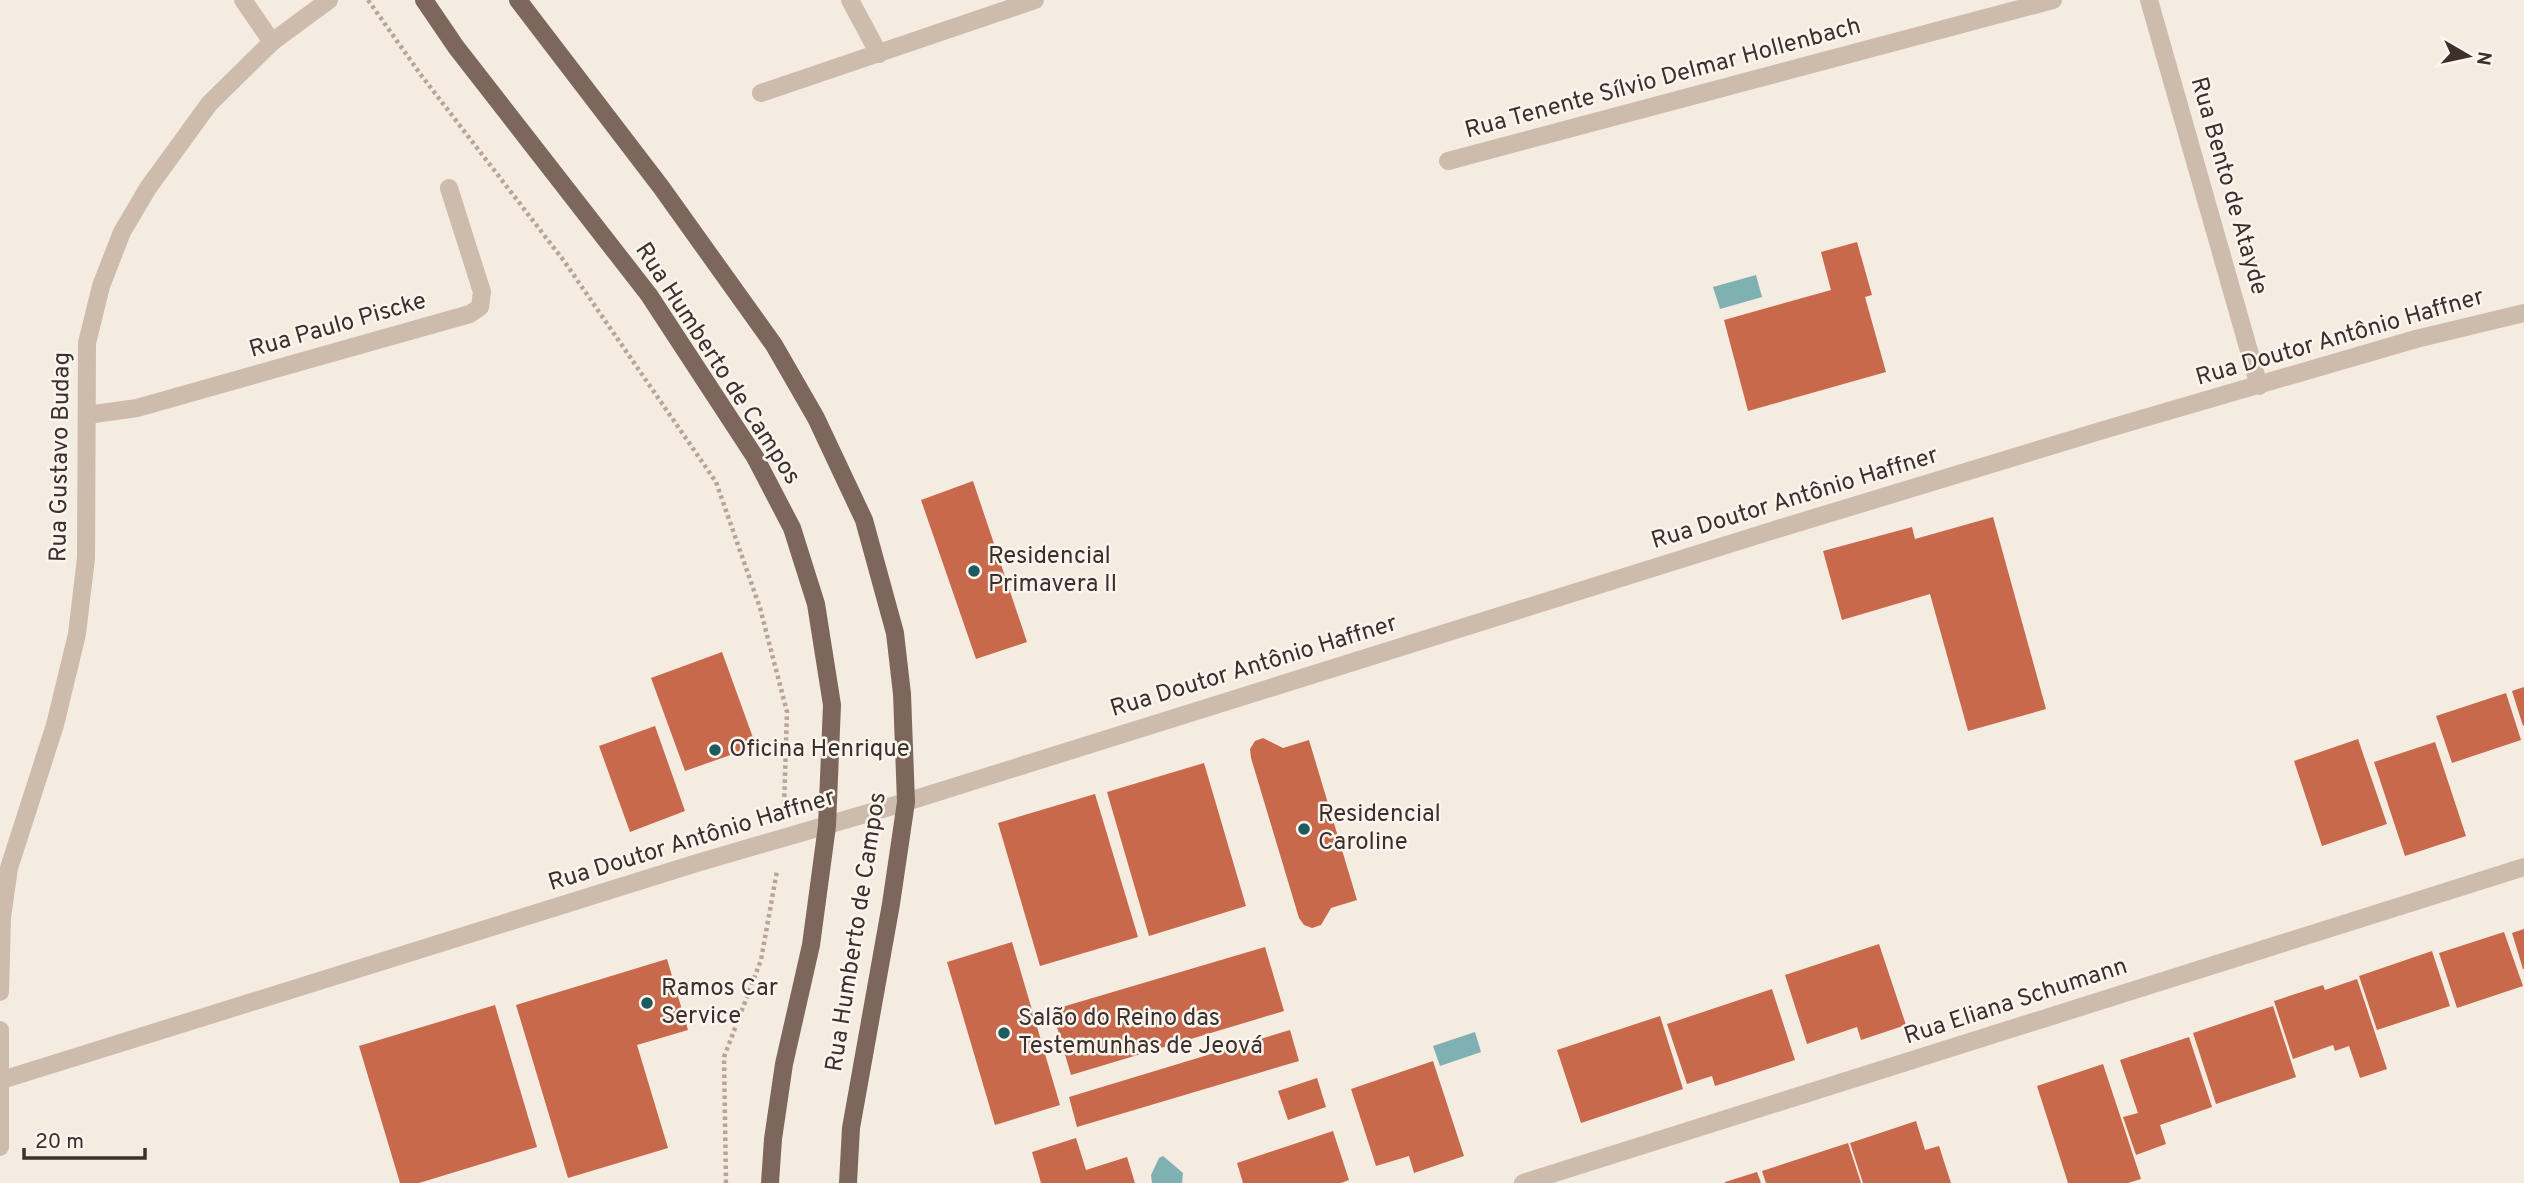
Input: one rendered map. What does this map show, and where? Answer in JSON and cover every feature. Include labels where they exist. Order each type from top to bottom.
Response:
[{"type":"main road","name":"Rua Humberto de Campos","points":[[424,0],[456,47],[649,295],[755,457],[792,528],[816,604],[832,705],[827,826],[811,945],[784,1064],[773,1139],[770,1183]]},
{"type":"main road","name":"Rua Humberto de Campos","points":[[518,0],[661,187],[774,345],[821,429],[864,520],[895,633],[902,694],[906,802],[891,904],[851,1128],[848,1183]]},
{"type":"street","points":[[243,0],[272,42]]},
{"type":"street","name":"Rua Gustavo Budag","points":[[0,992],[2,917],[9,868],[55,725],[77,634],[86,558],[88,343],[100,286],[122,232],[148,188],[209,104],[272,42],[329,0]]},
{"type":"street","points":[[850,0],[879,54]]},
{"type":"street","points":[[761,93],[1035,0]]},
{"type":"street","name":"Rua Tenente Sílvio Delmar Hollenbach","points":[[1448,161],[2053,0]]},
{"type":"street","name":"Rua Bento de Atayde","points":[[2149,0],[2259,386]]},
{"type":"street","name":"Rua Paulo Piscke","points":[[87,415],[137,408],[470,314],[480,307],[482,292],[449,188]]},
{"type":"street","name":"Rua Doutor Antônio Haffner","points":[[2,1080],[697,863],[906,802],[1758,535],[2416,339],[2524,313]]},
{"type":"street","name":"Rua Eliana Schumann","points":[[1523,1183],[2524,867]]},
{"type":"street","points":[[0,1030],[0,1147]]},
{"type":"path","points":[[368,0],[421,75],[564,261],[716,482],[760,608],[787,712],[783,839],[761,960],[724,1057],[726,1183]]},
{"type":"water","points":[[1756,275],[1762,297],[1720,309],[1713,287]]},
{"type":"water","points":[[1475,1032],[1481,1052],[1440,1066],[1433,1046]]},
{"type":"water","points":[[1163,1156],[1183,1173],[1182,1183],[1152,1183],[1151,1175],[1159,1158]]},
{"type":"building","points":[[1857,242],[1872,295],[1865,297],[1886,372],[1748,411],[1724,320],[1831,290],[1821,252]]},
{"type":"building","name":"Residencial Primavera II","points":[[973,481],[1027,642],[976,659],[921,500]]},
{"type":"building","points":[[1993,517],[2046,709],[1968,731],[1930,594],[1842,620],[1823,551],[1912,527],[1915,539]]},
{"type":"building","points":[[722,652],[756,746],[685,771],[651,678]]},
{"type":"building","points":[[2524,687],[2524,725],[2523,726],[2512,691]]},
{"type":"building","points":[[2506,693],[2521,740],[2452,763],[2436,716]]},
{"type":"building","points":[[655,726],[685,811],[630,832],[599,746]]},
{"type":"building","name":"Residencial Caroline","points":[[1263,738],[1283,748],[1309,740],[1357,900],[1331,908],[1321,925],[1312,928],[1304,925],[1299,918],[1251,758],[1250,749],[1255,741]]},
{"type":"building","points":[[2358,739],[2387,824],[2322,846],[2294,761]]},
{"type":"building","points":[[2435,742],[2466,836],[2405,856],[2374,762]]},
{"type":"building","points":[[1204,763],[1246,906],[1149,936],[1107,792]]},
{"type":"building","points":[[1095,794],[1138,937],[1040,966],[998,823]]},
{"type":"building","points":[[2524,929],[2524,969],[2523,969],[2512,933]]},
{"type":"building","points":[[2504,932],[2523,986],[2457,1008],[2439,953]]},
{"type":"building","name":"Salão do Reino das Testemunhas de Jeová","points":[[1012,942],[1060,1105],[995,1125],[947,962]]},
{"type":"building","points":[[1879,944],[1906,1025],[1861,1040],[1857,1027],[1807,1044],[1785,975]]},
{"type":"building","points":[[1265,947],[1284,1011],[1071,1075],[1052,1010]]},
{"type":"building","points":[[2432,951],[2450,1006],[2377,1030],[2359,976]]},
{"type":"building","points":[[667,959],[688,1030],[637,1045],[668,1148],[568,1178],[516,1005]]},
{"type":"building","points":[[2357,979],[2387,1069],[2360,1078],[2349,1046],[2335,1051],[2333,1045],[2293,1059],[2274,1001],[2323,985],[2325,990]]},
{"type":"building","points":[[1772,989],[1795,1060],[1715,1086],[1712,1076],[1687,1084],[1667,1024]]},
{"type":"building","points":[[495,1005],[537,1147],[419,1183],[400,1183],[359,1046]]},
{"type":"building","points":[[2273,1006],[2296,1077],[2216,1104],[2193,1033]]},
{"type":"building","points":[[1660,1016],[1683,1089],[1581,1123],[1557,1050]]},
{"type":"building","points":[[1290,1030],[1299,1061],[1077,1127],[1069,1097]]},
{"type":"building","points":[[2189,1037],[2212,1107],[2160,1125],[2166,1144],[2136,1155],[2123,1117],[2138,1113],[2120,1060]]},
{"type":"building","points":[[1433,1061],[1464,1156],[1414,1173],[1409,1156],[1376,1166],[1351,1089]]},
{"type":"building","points":[[2103,1064],[2141,1179],[2128,1183],[2068,1183],[2037,1086]]},
{"type":"building","points":[[1317,1078],[1326,1107],[1288,1120],[1278,1091]]},
{"type":"building","points":[[1916,1121],[1925,1150],[1939,1146],[1951,1183],[1863,1183],[1850,1143]]},
{"type":"building","points":[[1333,1131],[1349,1180],[1341,1183],[1243,1183],[1237,1163]]},
{"type":"building","points":[[1076,1138],[1086,1170],[1127,1157],[1135,1183],[1041,1183],[1032,1152]]},
{"type":"building","points":[[1848,1143],[1861,1183],[1766,1183],[1762,1171]]},
{"type":"building","points":[[1757,1172],[1761,1183],[1725,1183],[1725,1182]]},
{"type":"place","name":"Residencial Primavera II","points":[[974,571]]},
{"type":"place","name":"Oficina Henrique","points":[[715,750]]},
{"type":"place","name":"Residencial Caroline","points":[[1304,829]]},
{"type":"place","name":"Ramos Car Service","points":[[647,1003]]},
{"type":"place","name":"Salão do Reino das Testemunhas de Jeová","points":[[1004,1033]]}]
